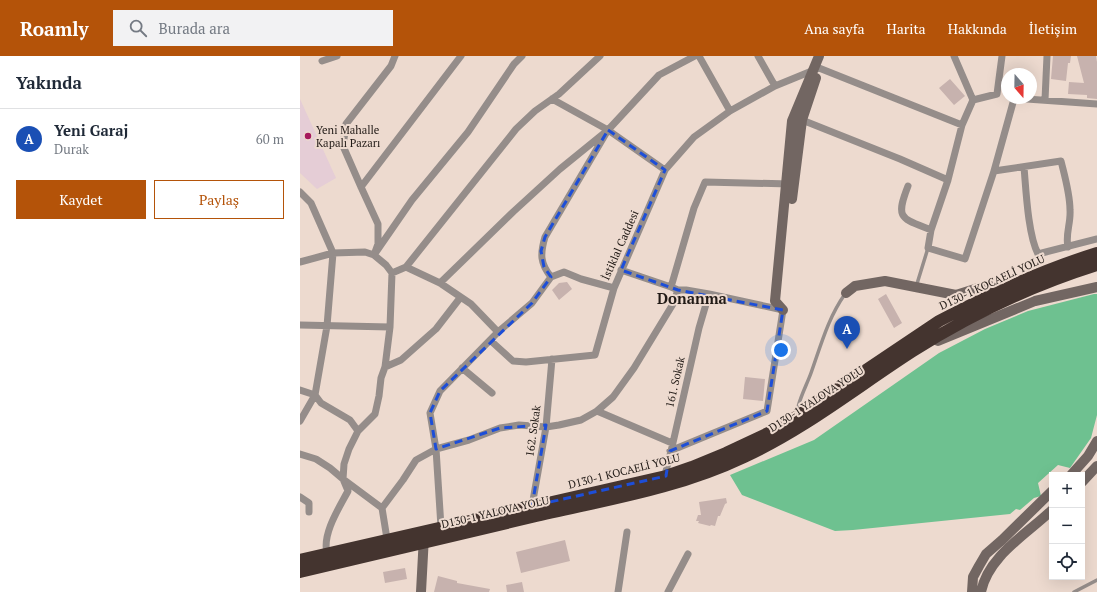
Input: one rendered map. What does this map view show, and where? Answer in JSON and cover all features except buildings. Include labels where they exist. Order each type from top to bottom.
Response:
[{"type":"highway","name":"D130-1 KOCAELİ YOLU","points":[[300,560],[387,539],[424,537],[441,527],[666,476],[692,467],[781,427],[939,321],[1021,281],[1097,253]]},
{"type":"highway","name":"D130-1 YALOVA YOLU","points":[[300,572],[424,537],[640,493],[695,478],[744,458],[792,433],[914,351],[979,313],[1054,280],[1097,265]]},
{"type":"main road","points":[[783,310],[779,304],[782,255],[797,120],[816,70],[819,56]]},
{"type":"main road","points":[[816,70],[824,56]]},
{"type":"main road","points":[[846,293],[855,286],[885,281],[956,295],[978,288],[1021,281]]},
{"type":"main road","points":[[914,351],[1035,301],[1097,286]]},
{"type":"main road","points":[[1074,472],[1088,456],[1097,441]]},
{"type":"main road","points":[[1085,479],[1097,466]]},
{"type":"main road","points":[[972,592],[974,578],[986,554],[1049,499]]},
{"type":"main road","points":[[982,592],[983,581],[998,558],[1049,513]]},
{"type":"main road","points":[[420,592],[424,537]]},
{"type":"street","points":[[322,61],[337,56]]},
{"type":"street","points":[[374,255],[378,244],[378,224],[343,146],[346,124],[391,66],[395,56]]},
{"type":"street","points":[[361,187],[461,56]]},
{"type":"street","points":[[374,255],[412,200],[468,132],[514,64],[522,56]]},
{"type":"street","points":[[440,283],[560,169],[608,130],[659,75],[695,56]]},
{"type":"street","points":[[699,56],[730,111]]},
{"type":"street","points":[[758,56],[775,86]]},
{"type":"street","points":[[954,56],[973,100],[962,125],[948,180],[931,230],[928,248],[965,259],[994,171],[1010,104]]},
{"type":"street","points":[[997,94],[1002,56]]},
{"type":"street","points":[[1045,100],[1047,56]]},
{"type":"street","points":[[392,273],[406,267],[516,129],[535,111],[582,74],[597,57]]},
{"type":"street","points":[[816,70],[962,125]]},
{"type":"street","name":"İstiklal Caddesi","points":[[551,277],[564,272],[581,279],[614,288],[665,170],[694,137],[730,111],[775,86],[816,70]]},
{"type":"street","points":[[973,100],[997,94],[1001,95]]},
{"type":"street","points":[[552,99],[608,130],[665,170]]},
{"type":"street","points":[[1037,100],[1097,104]]},
{"type":"street","points":[[797,120],[948,180]]},
{"type":"street","points":[[441,527],[436,449],[430,413],[440,391],[491,341],[498,332],[532,303],[551,277],[544,268],[541,251],[545,237],[608,130]]},
{"type":"street","points":[[994,171],[1061,161],[1070,210],[1069,230],[1066,239],[1068,247]]},
{"type":"street","points":[[1024,167],[1031,231],[1038,254],[1097,239]]},
{"type":"street","points":[[671,287],[694,208],[705,182],[791,184]]},
{"type":"street","points":[[908,186],[901,203],[901,213],[907,221],[931,230]]},
{"type":"street","points":[[300,192],[311,203],[334,253],[327,326],[315,395],[300,421]]},
{"type":"street","points":[[300,262],[334,253],[365,252],[374,255],[386,265],[392,273],[390,327],[385,367],[381,378],[375,414],[358,431],[349,449],[344,464],[343,479],[348,491],[330,527],[326,549],[327,553]]},
{"type":"street","points":[[406,267],[440,283],[460,298],[471,304],[498,332]]},
{"type":"street","points":[[621,270],[678,290],[709,294],[783,310],[767,411],[670,451]]},
{"type":"street","points":[[491,341],[512,361],[526,362],[595,355],[614,288]]},
{"type":"street","points":[[382,508],[416,460],[436,449],[469,440],[500,428],[519,425],[546,427],[581,420],[597,411],[613,397],[634,368],[673,304],[678,290]]},
{"type":"street","name":"161. Sokak","points":[[666,476],[670,451],[699,328],[709,294]]},
{"type":"street","points":[[385,367],[401,360],[436,329],[460,298]]},
{"type":"street","points":[[300,325],[390,327]]},
{"type":"street","name":"162. Sokak","points":[[532,506],[546,427],[552,359]]},
{"type":"street","points":[[462,368],[492,393]]},
{"type":"street","points":[[300,390],[315,395],[321,404],[350,420],[358,431]]},
{"type":"street","points":[[597,411],[672,443]]},
{"type":"street","points":[[300,454],[316,459],[330,468],[382,508],[387,539]]},
{"type":"street","points":[[300,497],[309,503],[309,512]]},
{"type":"street","points":[[618,592],[627,532]]},
{"type":"street","points":[[668,592],[688,554]]},
{"type":"lane","points":[[916,287],[928,248]]},
{"type":"lane","points":[[798,407],[835,308],[846,293]]},
{"type":"lane","points":[[1074,592],[1097,580]]},
{"type":"highlighted area","points":[[608,130],[665,170],[621,270],[678,290],[783,310],[767,411],[670,451],[666,476],[532,506],[546,425],[500,428],[436,449],[430,413],[440,391],[532,303],[551,277],[544,267],[541,251],[545,237]]},
{"type":"shaded area","name":"Yeni Mahalle Kapalı Pazarı","points":[[300,99],[336,178],[317,189],[300,173]]},
{"type":"green space","points":[[1097,294],[1097,415],[1091,438],[1070,468],[1058,465],[1049,472],[1038,483],[1041,496],[1034,498],[1020,510],[1016,509],[1010,514],[835,531],[742,495],[730,475],[814,440],[939,353],[985,329],[1028,311]]},
{"type":"place","name":"Yeni Mahalle Kapalı Pazarı","points":[[308,136]]},
{"type":"place","name":"Yeni Garaj","points":[[847,349]]},
{"type":"district","name":"Donanma","points":[[692,298]]}]
